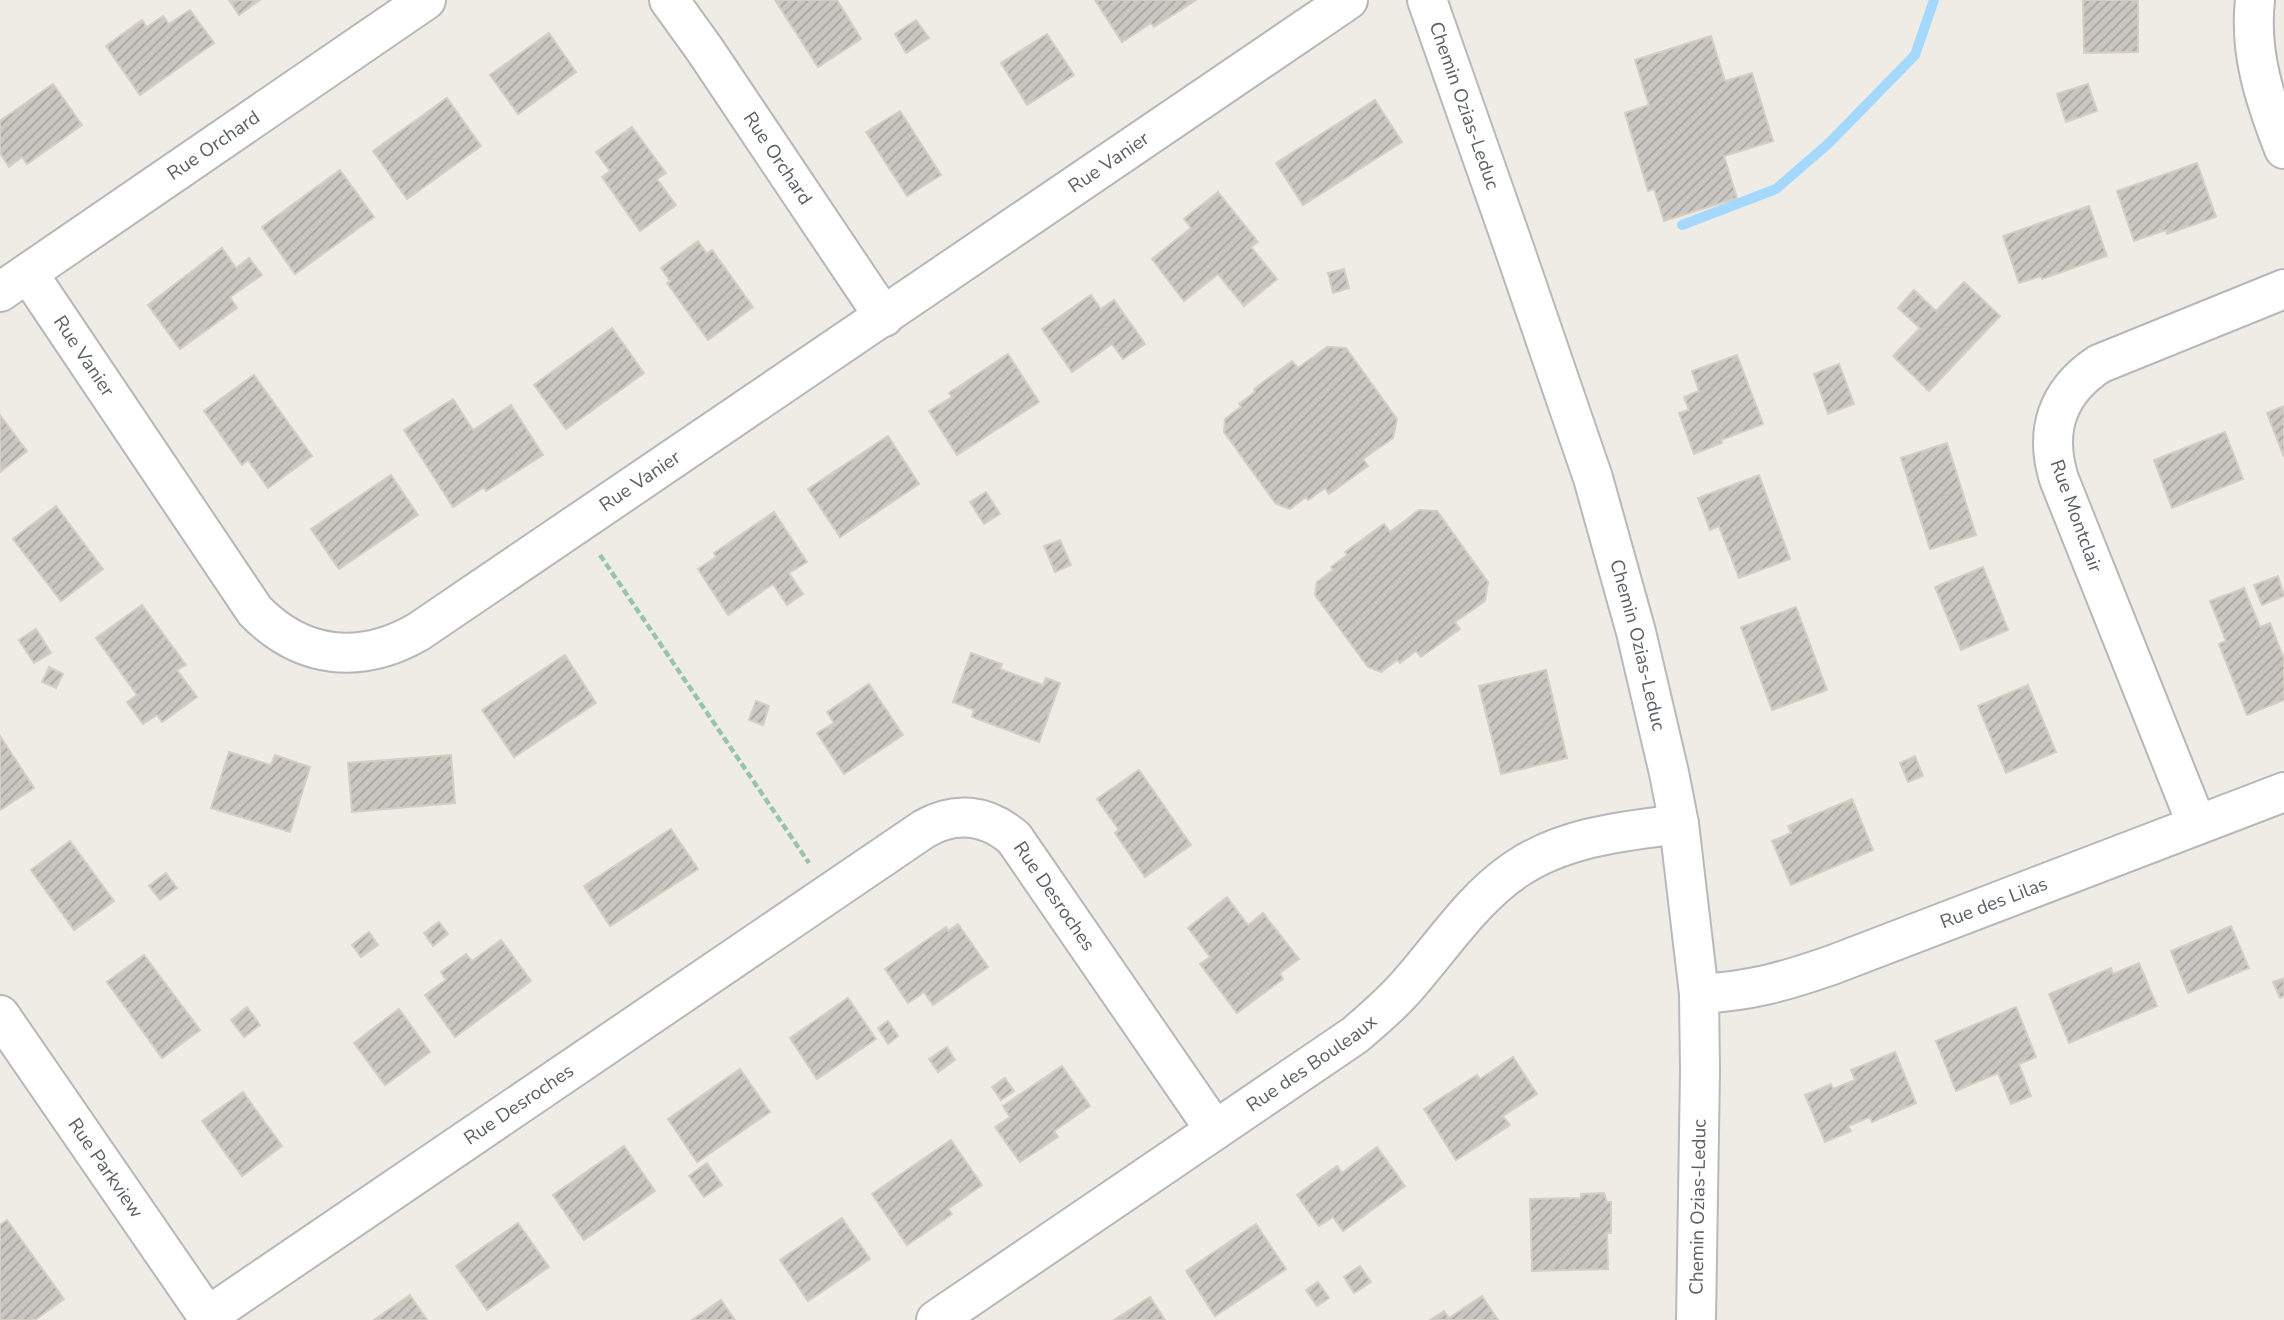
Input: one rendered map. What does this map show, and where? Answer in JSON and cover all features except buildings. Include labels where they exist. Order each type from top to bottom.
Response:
[{"type":"street","name":"Rue Orchard","points":[[14,282],[426,0]]},
{"type":"street","name":"Rue Orchard","points":[[669,0],[884,317]]},
{"type":"street","name":"Rue Vanier","points":[[14,282],[246,598],[267,622],[294,640],[325,651],[373,651],[404,640],[580,525],[1348,0]]},
{"type":"street","name":"Chemin Ozias-Leduc","points":[[1427,0],[1593,478],[1656,712],[1679,824],[1699,994],[1696,1320]]},
{"type":"street","points":[[2255,0],[2253,37],[2258,74],[2284,149]]},
{"type":"street","name":"Rue Montclair","points":[[2197,825],[2059,479],[2053,453],[2054,426],[2069,390],[2099,364],[2284,289]]},
{"type":"street","name":"Rue des Lilas","points":[[1699,994],[1756,989],[1800,976],[2284,792]]},
{"type":"street","name":"Rue Desroches","points":[[209,1318],[829,893],[935,823],[958,817],[983,819],[994,823],[1014,838],[1215,1130]]},
{"type":"street","name":"Rue des Bouleaux","points":[[936,1320],[1355,1035],[1411,982],[1475,905],[1517,868],[1585,838],[1679,824]]},
{"type":"street","name":"Rue Parkview","points":[[0,1015],[209,1318]]},
{"type":"path","points":[[580,525],[829,893]]},
{"type":"waterway","points":[[1682,225],[1776,189],[1828,144],[1915,55],[1934,0]]}]
